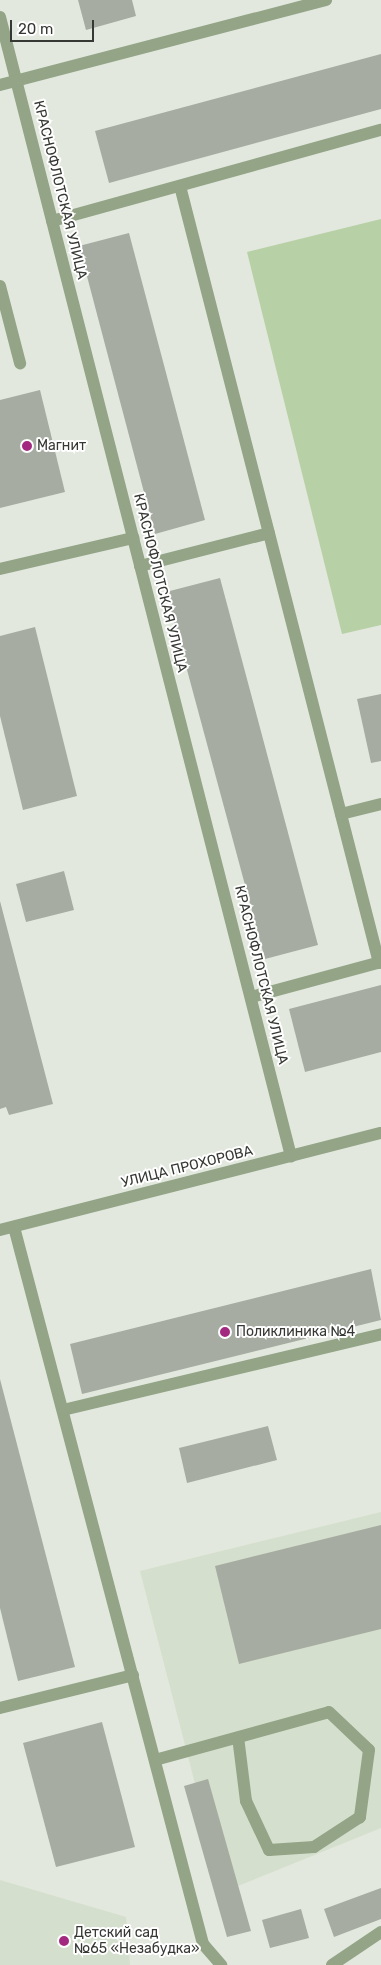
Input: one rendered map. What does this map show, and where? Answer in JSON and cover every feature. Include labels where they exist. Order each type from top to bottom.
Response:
[{"type":"street","points":[[0,85],[326,0]]},
{"type":"street","name":"КРАСНОФЛОТСКАЯ УЛИЦА","points":[[0,17],[291,1156]]},
{"type":"street","points":[[52,221],[381,130]]},
{"type":"street","points":[[180,186],[380,963],[251,997]]},
{"type":"street","points":[[0,286],[20,363]]},
{"type":"street","points":[[140,566],[269,533]]},
{"type":"street","points":[[0,569],[133,538]]},
{"type":"street","points":[[341,814],[381,804]]},
{"type":"street","name":"УЛИЦА ПРОХОРОВА","points":[[0,1230],[381,1133]]},
{"type":"street","points":[[14,1227],[203,1944],[221,1965]]},
{"type":"street","points":[[62,1410],[381,1334]]},
{"type":"street","points":[[0,1708],[132,1675]]},
{"type":"street","points":[[155,1760],[328,1712],[369,1750],[360,1818],[314,1847],[268,1850],[246,1801],[238,1737]]},
{"type":"street","points":[[332,1965],[381,1932]]},
{"type":"shaded area","points":[[381,1512],[381,1828],[223,1892],[140,1571]]},
{"type":"shaded area","name":"Детский сад №65 «Незабудка»","points":[[0,1880],[126,1917],[130,1965],[0,1965]]},
{"type":"green space","points":[[381,219],[381,625],[342,634],[247,252]]},
{"type":"building","points":[[78,0],[132,0],[136,16],[86,30]]},
{"type":"building","points":[[381,54],[381,109],[109,183],[95,131]]},
{"type":"building","points":[[129,233],[205,520],[155,534],[79,246]]},
{"type":"building","name":"Магнит","points":[[40,390],[65,492],[0,508],[0,400]]},
{"type":"building","points":[[220,578],[318,945],[265,959],[166,592]]},
{"type":"building","points":[[35,627],[77,796],[23,810],[0,716],[0,636]]},
{"type":"building","points":[[381,694],[381,761],[371,763],[357,699]]},
{"type":"building","points":[[64,871],[74,910],[26,922],[16,884]]},
{"type":"building","points":[[0,901],[53,1104],[9,1115],[6,1107],[0,1109]]},
{"type":"building","points":[[381,985],[381,1052],[305,1072],[289,1009]]},
{"type":"building","name":"Поликлиника №4","points":[[371,1269],[381,1320],[82,1394],[70,1344]]},
{"type":"building","points":[[0,1379],[75,1667],[18,1681],[0,1608]]},
{"type":"building","points":[[268,1426],[277,1460],[187,1483],[179,1448]]},
{"type":"building","points":[[381,1525],[381,1629],[239,1664],[215,1566]]},
{"type":"building","points":[[102,1722],[135,1847],[56,1867],[23,1743]]},
{"type":"building","points":[[208,1779],[251,1931],[227,1937],[184,1786]]},
{"type":"building","points":[[381,1888],[381,1919],[334,1937],[324,1909]]},
{"type":"building","points":[[301,1909],[309,1938],[270,1948],[262,1920]]},
{"type":"place","name":"Магнит","points":[[27,446]]},
{"type":"place","name":"Поликлиника №4","points":[[225,1332]]},
{"type":"place","name":"Детский сад №65 «Незабудка»","points":[[64,1941]]}]
